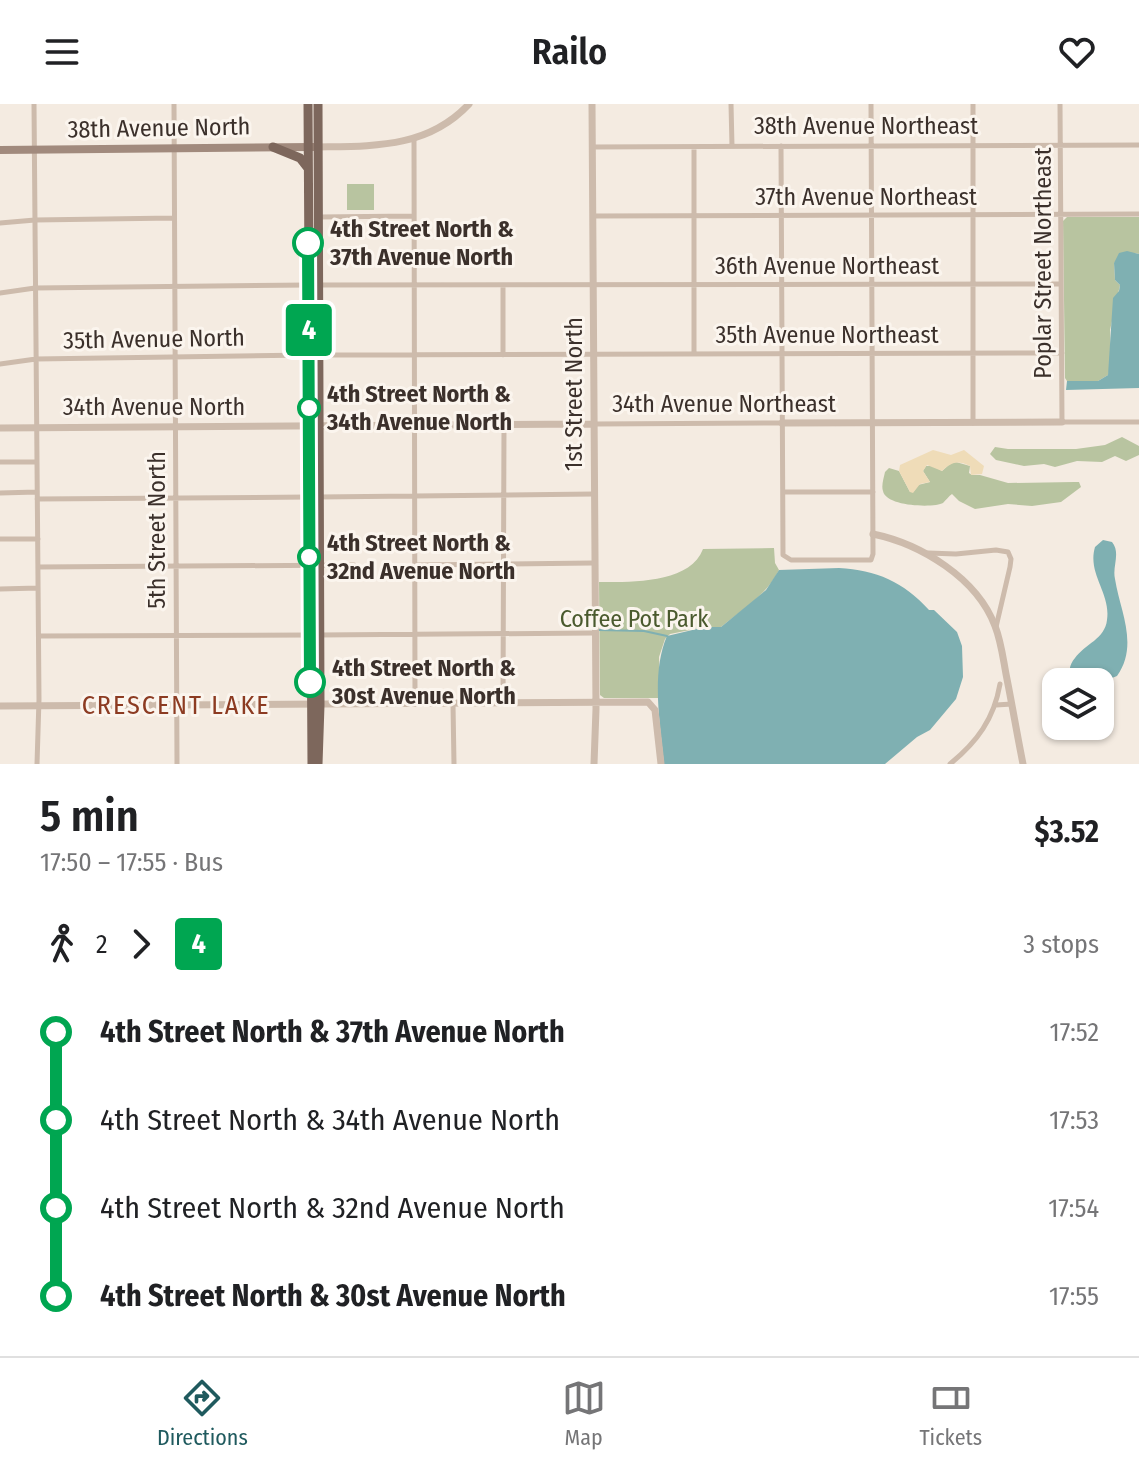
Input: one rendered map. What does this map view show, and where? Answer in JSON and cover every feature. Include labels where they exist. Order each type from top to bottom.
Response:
[{"type":"main road","points":[[308,104],[313,146],[314,522],[319,530],[309,600],[314,606],[315,764]]},
{"type":"main road","points":[[313,285],[318,257],[308,170],[318,104]]},
{"type":"main road","name":"38th Avenue North","points":[[0,150],[313,146]]},
{"type":"main road","points":[[273,147],[300,158],[308,170]]},
{"type":"main road","points":[[314,497],[314,635]]},
{"type":"street","points":[[34,104],[39,636],[37,764]]},
{"type":"street","name":"5th Street North","points":[[174,104],[177,764]]},
{"type":"street","points":[[313,146],[385,145],[414,139],[448,123],[469,104]]},
{"type":"street","name":"1st Street North","points":[[592,104],[594,764]]},
{"type":"street","points":[[731,104],[732,146]]},
{"type":"street","points":[[781,146],[783,551],[788,560],[863,561],[873,558],[871,104]]},
{"type":"street","points":[[973,104],[973,423]]},
{"type":"street","name":"Poplar Street Northeast","points":[[1060,104],[1062,422]]},
{"type":"street","points":[[414,139],[415,704]]},
{"type":"street","name":"38th Avenue Northeast","points":[[592,147],[1139,145]]},
{"type":"street","points":[[694,146],[694,354]]},
{"type":"street","name":"37th Avenue Northeast","points":[[594,216],[1139,214]]},
{"type":"street","points":[[313,217],[414,216]]},
{"type":"street","points":[[0,223],[174,218]]},
{"type":"street","name":"36th Avenue Northeast","points":[[0,293],[35,288],[313,285],[1060,284]]},
{"type":"street","points":[[503,286],[503,355]]},
{"type":"street","name":"35th Avenue Northeast","points":[[593,354],[1062,353]]},
{"type":"street","name":"35th Avenue North","points":[[0,364],[36,359],[593,354]]},
{"type":"street","name":"34th Avenue Northeast","points":[[314,426],[1139,422]]},
{"type":"street","points":[[503,703],[504,425]]},
{"type":"street","name":"34th Avenue North","points":[[0,428],[314,426]]},
{"type":"street","points":[[0,462],[37,462]]},
{"type":"street","points":[[783,492],[873,492]]},
{"type":"street","points":[[0,493],[175,498],[594,494]]},
{"type":"street","points":[[873,534],[924,552],[975,593],[996,628],[1023,764]]},
{"type":"street","points":[[0,539],[38,539]]},
{"type":"street","points":[[924,552],[1008,552],[1010,567],[996,628]]},
{"type":"street","points":[[415,565],[593,563]]},
{"type":"street","points":[[38,567],[354,565]]},
{"type":"street","points":[[0,589],[38,588]]},
{"type":"street","points":[[39,636],[594,633]]},
{"type":"street","points":[[953,763],[978,737],[996,705],[1000,684]]},
{"type":"street","points":[[0,706],[648,702],[655,710],[661,764]]},
{"type":"street","points":[[453,704],[454,764]]},
{"type":"street","points":[[996,705],[1012,704]]},
{"type":"green space","points":[[347,184],[374,184],[374,210],[347,210]]},
{"type":"green space","points":[[1067,217],[1139,217],[1139,254],[1114,263],[1115,280],[1120,285],[1110,330],[1111,364],[1108,375],[1098,381],[1067,381],[1065,378],[1063,221]]},
{"type":"green space","points":[[1122,437],[1139,446],[1139,455],[1126,461],[1115,456],[1102,462],[1077,461],[1055,467],[1044,464],[1024,466],[996,460],[990,454],[995,447],[1076,449],[1105,445]]},
{"type":"green space","points":[[956,462],[970,466],[969,473],[972,475],[1008,483],[1079,482],[1081,487],[1061,502],[975,509],[952,494],[938,505],[921,506],[893,500],[883,491],[885,472],[889,468],[899,471],[910,492],[918,485],[930,482],[923,471],[926,466],[942,471]]},
{"type":"green space","name":"Coffee Pot Park","points":[[774,548],[779,570],[753,602],[721,627],[670,634],[665,639],[659,657],[660,698],[604,698],[600,695],[599,582],[642,581],[673,575],[686,569],[703,549]]},
{"type":"sand","points":[[933,450],[951,455],[964,450],[984,466],[982,474],[971,475],[970,466],[962,463],[952,464],[942,471],[927,465],[923,471],[930,482],[920,484],[913,493],[910,492],[899,471],[900,465]]},
{"type":"water","points":[[1119,253],[1139,254],[1139,388],[1066,390],[1067,381],[1098,381],[1108,375],[1113,298],[1120,285],[1115,280],[1114,263]]},
{"type":"water","points":[[1103,540],[1112,542],[1116,551],[1114,574],[1126,628],[1127,652],[1114,677],[1114,668],[1070,668],[1079,653],[1103,632],[1107,620],[1106,601],[1094,566],[1095,547]]},
{"type":"water","points":[[839,568],[865,571],[888,579],[910,592],[929,610],[934,610],[957,632],[962,646],[963,677],[956,699],[930,730],[885,764],[664,764],[658,682],[667,636],[705,627],[721,627],[766,590],[779,570]]},
{"type":"waterway","points":[[599,630],[644,631],[667,636]]},
{"type":"bus line","name":"4","points":[[308,243],[310,682]]},
{"type":"place","name":"4th Street North & 37th Avenue North","points":[[308,243]]},
{"type":"place","name":"4th Street North & 34th Avenue North","points":[[309,408]]},
{"type":"place","name":"4th Street North & 32nd Avenue North","points":[[309,557]]},
{"type":"place","name":"4th Street North & 30st Avenue North","points":[[310,682]]},
{"type":"district","name":"CRESCENT LAKE","points":[[176,705]]}]
